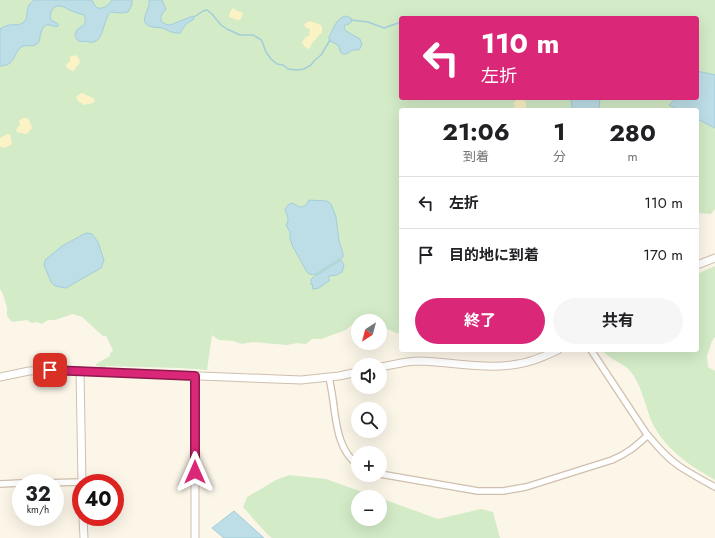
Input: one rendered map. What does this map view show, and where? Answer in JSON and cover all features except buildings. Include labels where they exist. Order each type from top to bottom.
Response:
[{"type":"street","points":[[699,264],[715,258]]},
{"type":"street","points":[[387,366],[418,361],[497,366],[532,361],[553,352]]},
{"type":"street","points":[[592,352],[657,446],[676,464],[715,487]]},
{"type":"street","points":[[0,377],[29,371],[50,370],[301,380],[351,373]]},
{"type":"street","points":[[80,371],[82,474]]},
{"type":"street","points":[[195,376],[195,538]]},
{"type":"street","points":[[329,377],[341,442],[351,458]]},
{"type":"street","points":[[387,475],[478,490],[502,491],[526,487],[612,460],[624,454],[648,435]]},
{"type":"street","points":[[0,484],[12,483]]},
{"type":"street","points":[[83,526],[84,538]]},
{"type":"green space","points":[[0,0],[715,0],[715,209],[711,214],[699,213],[699,108],[399,108],[399,333],[387,329],[387,314],[351,314],[351,326],[346,330],[321,339],[312,339],[306,344],[297,343],[287,345],[253,342],[242,344],[233,341],[219,340],[212,335],[207,370],[106,366],[100,369],[100,366],[96,366],[96,364],[110,356],[110,353],[113,350],[106,336],[103,336],[82,317],[73,314],[55,320],[48,320],[42,324],[37,322],[32,323],[27,320],[12,322],[7,316],[7,308],[0,289]]},
{"type":"green space","points":[[715,266],[715,337],[712,341],[707,356],[708,367],[715,371],[715,480],[697,470],[663,440],[654,427],[640,389],[631,372],[604,352],[699,352],[699,273]]},
{"type":"green space","points":[[289,475],[326,479],[357,490],[351,490],[351,526],[387,526],[387,501],[438,519],[481,509],[493,512],[500,538],[272,538],[243,507],[247,497],[276,480]]},
{"type":"sand","points":[[233,8],[243,14],[240,20],[229,17]]},
{"type":"sand","points":[[310,21],[321,25],[322,33],[308,49],[302,42],[310,35],[310,30],[305,27],[304,24]]},
{"type":"sand","points":[[76,55],[80,63],[73,71],[67,68],[66,65],[70,61],[70,57]]},
{"type":"sand","points":[[81,93],[91,97],[95,101],[84,105],[78,101],[76,97]]},
{"type":"sand","points":[[516,100],[524,100],[526,103],[526,107],[514,108],[515,106],[513,104]]},
{"type":"sand","points":[[23,118],[28,118],[32,129],[26,134],[16,131],[20,125],[19,121]]},
{"type":"sand","points":[[10,134],[11,145],[4,148],[0,147],[0,138]]},
{"type":"water","points":[[34,0],[92,0],[97,8],[102,8],[106,7],[112,0],[132,0],[132,5],[128,12],[111,12],[108,15],[101,36],[94,42],[79,41],[75,36],[77,30],[85,23],[84,15],[62,6],[57,6],[53,8],[50,18],[58,24],[58,26],[46,25],[42,30],[37,44],[33,46],[21,47],[10,63],[0,66],[0,29],[4,26],[24,22],[27,17],[29,6]]},
{"type":"water","points":[[149,0],[162,0],[166,9],[161,16],[161,21],[166,24],[170,25],[193,16],[194,19],[186,24],[180,33],[149,26],[146,24],[145,18]]},
{"type":"water","points":[[346,16],[351,18],[352,21],[345,25],[344,28],[346,31],[360,39],[362,45],[359,50],[352,50],[344,54],[341,53],[338,45],[330,41],[329,37],[338,21]]},
{"type":"water","points":[[699,71],[715,75],[715,128],[699,120],[699,108],[675,108],[669,105],[674,100],[699,100]]},
{"type":"water","points":[[571,100],[600,100],[599,108],[572,107]]},
{"type":"water","points":[[309,200],[327,201],[331,204],[336,217],[339,241],[343,253],[343,257],[312,275],[307,272],[293,247],[290,239],[290,232],[286,225],[288,219],[285,210],[291,203],[302,207]]},
{"type":"water","points":[[86,233],[92,234],[98,242],[104,260],[101,268],[66,288],[55,286],[51,282],[44,265],[45,260],[62,246]]},
{"type":"water","points":[[341,260],[344,265],[342,272],[337,275],[329,276],[328,278],[330,280],[319,288],[312,289],[312,278]]},
{"type":"water","points":[[234,511],[264,538],[224,538],[212,528]]},
{"type":"waterway","points":[[194,17],[207,10],[221,25],[227,29],[240,35],[253,35],[262,41],[266,52],[271,59],[277,64],[283,65],[288,69],[304,69],[311,65],[321,55],[330,40]]},
{"type":"waterway","points":[[351,20],[368,22],[384,28],[399,23]]},
{"type":"route","points":[[50,370],[195,376],[195,472]]}]
